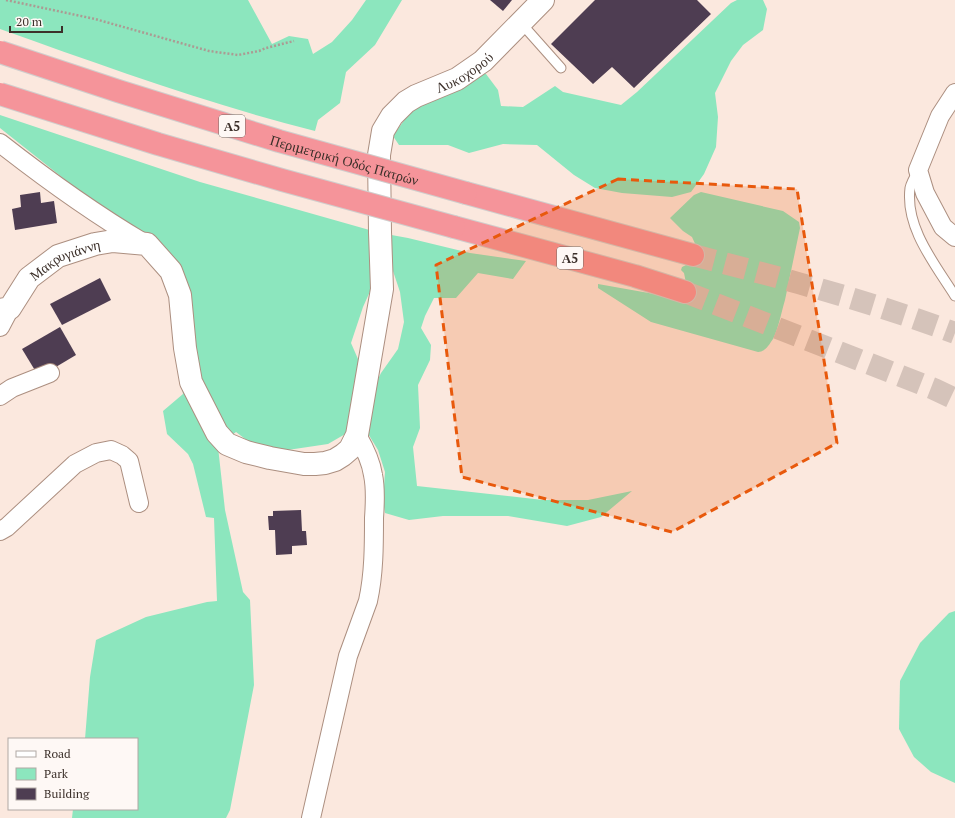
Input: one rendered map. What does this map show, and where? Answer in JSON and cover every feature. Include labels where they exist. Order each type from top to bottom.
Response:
[{"type":"highway","name":"Περιμετρική Οδός Πατρών","points":[[0,52],[118,91],[272,138],[693,255]]},
{"type":"highway","name":"Α5","points":[[0,94],[158,144],[282,180],[606,268],[685,292]]},
{"type":"street","name":"Λυκοχορού","points":[[357,435],[382,289],[379,155],[382,136],[392,116],[406,102],[416,96],[457,79],[470,71],[490,54],[543,0]]},
{"type":"street","points":[[955,93],[940,116],[918,170],[925,193],[943,227],[955,237]]},
{"type":"street","points":[[0,143],[70,197],[147,244],[171,271],[180,294],[185,348],[191,382],[217,433],[227,444],[246,452],[275,460],[304,464],[325,463],[343,455],[350,449],[357,435]]},
{"type":"street","name":"Μακρυγιάννη","points":[[5,309],[29,278],[58,256],[95,244],[113,241],[147,244]]},
{"type":"street","points":[[0,327],[5,309]]},
{"type":"street","points":[[0,396],[12,388],[50,373]]},
{"type":"street","points":[[311,818],[348,656],[370,592],[374,548],[375,488],[373,473],[365,449],[357,435]]},
{"type":"street","points":[[0,531],[7,527],[75,464],[96,453],[111,450],[122,455],[129,461],[139,503]]},
{"type":"lane","points":[[521,23],[561,68]]},
{"type":"lane","points":[[918,170],[910,187],[912,220],[929,254],[955,296]]},
{"type":"path","points":[[6,0],[95,19],[209,51],[238,54],[258,51],[294,41]]},
{"type":"highlighted area","points":[[618,179],[797,189],[837,443],[672,532],[462,477],[436,265]]},
{"type":"green space","points":[[0,0],[248,0],[272,44],[289,36],[308,39],[313,54],[332,42],[352,20],[366,0],[402,0],[375,45],[346,72],[340,103],[318,120],[315,131],[196,97],[0,29]]},
{"type":"green space","points":[[737,0],[763,0],[767,9],[763,30],[743,45],[731,61],[715,93],[718,117],[716,147],[704,174],[691,192],[672,197],[622,193],[595,188],[574,175],[537,145],[503,144],[469,153],[448,145],[399,145],[393,136],[419,99],[472,74],[486,74],[498,90],[501,106],[523,107],[555,86],[563,92],[621,105],[637,92],[731,3]]},
{"type":"green space","points":[[0,115],[200,182],[373,231],[372,287],[363,307],[351,343],[361,370],[347,433],[328,444],[281,451],[253,445],[236,432],[218,447],[225,510],[243,592],[250,600],[254,685],[230,810],[226,818],[72,818],[73,810],[138,810],[138,738],[85,738],[90,677],[96,640],[146,617],[207,602],[217,601],[214,518],[206,517],[193,464],[188,454],[167,434],[163,411],[183,394],[175,344],[188,311],[134,229],[73,186],[0,128]]},
{"type":"green space","points":[[701,192],[783,211],[799,222],[800,228],[785,300],[775,334],[767,348],[763,351],[758,352],[651,322],[598,288],[598,284],[660,295],[686,283],[684,273],[681,270],[682,267],[688,264],[697,248],[692,237],[683,231],[670,218],[694,195]]},
{"type":"green space","points":[[386,234],[470,253],[526,261],[513,279],[478,273],[456,298],[434,298],[425,316],[421,328],[431,345],[430,360],[418,385],[420,428],[413,447],[417,486],[543,500],[588,500],[632,491],[601,517],[567,526],[508,516],[443,516],[409,520],[385,513],[383,501],[385,472],[378,450],[367,432],[371,393],[381,373],[398,349],[404,322],[400,292],[389,259]]},
{"type":"green space","points":[[955,611],[955,783],[931,772],[914,757],[899,729],[900,681],[920,643],[949,613]]},
{"type":"building","points":[[490,0],[512,0],[503,11]]},
{"type":"building","points":[[595,0],[697,0],[711,14],[634,88],[612,67],[593,84],[551,44]]},
{"type":"building","points":[[40,192],[41,203],[54,201],[57,223],[15,230],[12,209],[21,207],[20,195]]},
{"type":"building","points":[[100,278],[111,300],[62,325],[50,304]]},
{"type":"building","points":[[60,327],[76,355],[39,377],[22,349]]},
{"type":"building","points":[[301,510],[302,531],[306,531],[307,545],[292,546],[292,554],[276,555],[275,530],[269,530],[268,516],[273,516],[273,511]]},
{"type":"tunnel","points":[[693,255],[858,300],[955,333]]},
{"type":"tunnel","points":[[685,292],[934,389],[955,399]]}]
